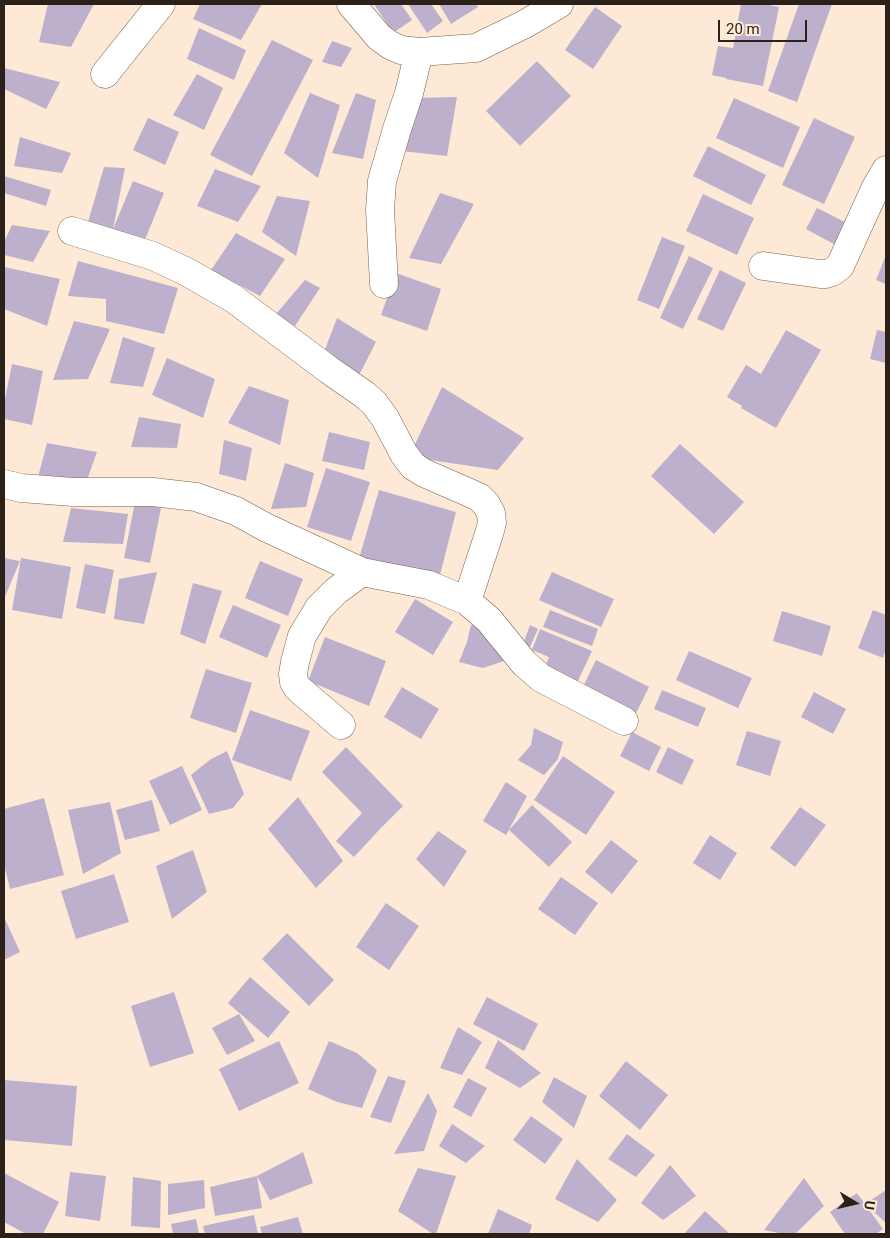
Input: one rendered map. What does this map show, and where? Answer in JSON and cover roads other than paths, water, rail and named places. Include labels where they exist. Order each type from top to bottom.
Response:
[{"type":"street","points":[[105,74],[162,4]]},
{"type":"street","points":[[351,4],[379,37],[390,45],[401,50],[419,52],[476,48],[526,24],[559,4]]},
{"type":"street","points":[[384,284],[380,210],[382,181],[409,93],[419,52]]},
{"type":"street","points":[[763,266],[826,274],[840,266],[886,170]]},
{"type":"street","points":[[72,231],[153,256],[187,272],[234,299],[374,403],[413,466],[424,473],[479,496],[491,513],[492,522],[467,601]]},
{"type":"street","points":[[4,484],[21,488],[73,492],[153,492],[196,497],[236,511],[362,572],[428,585],[467,601],[489,620],[524,663],[542,678],[624,720]]},
{"type":"street","points":[[341,725],[300,691],[294,682],[293,674],[302,636],[319,608],[336,591],[362,572]]}]
